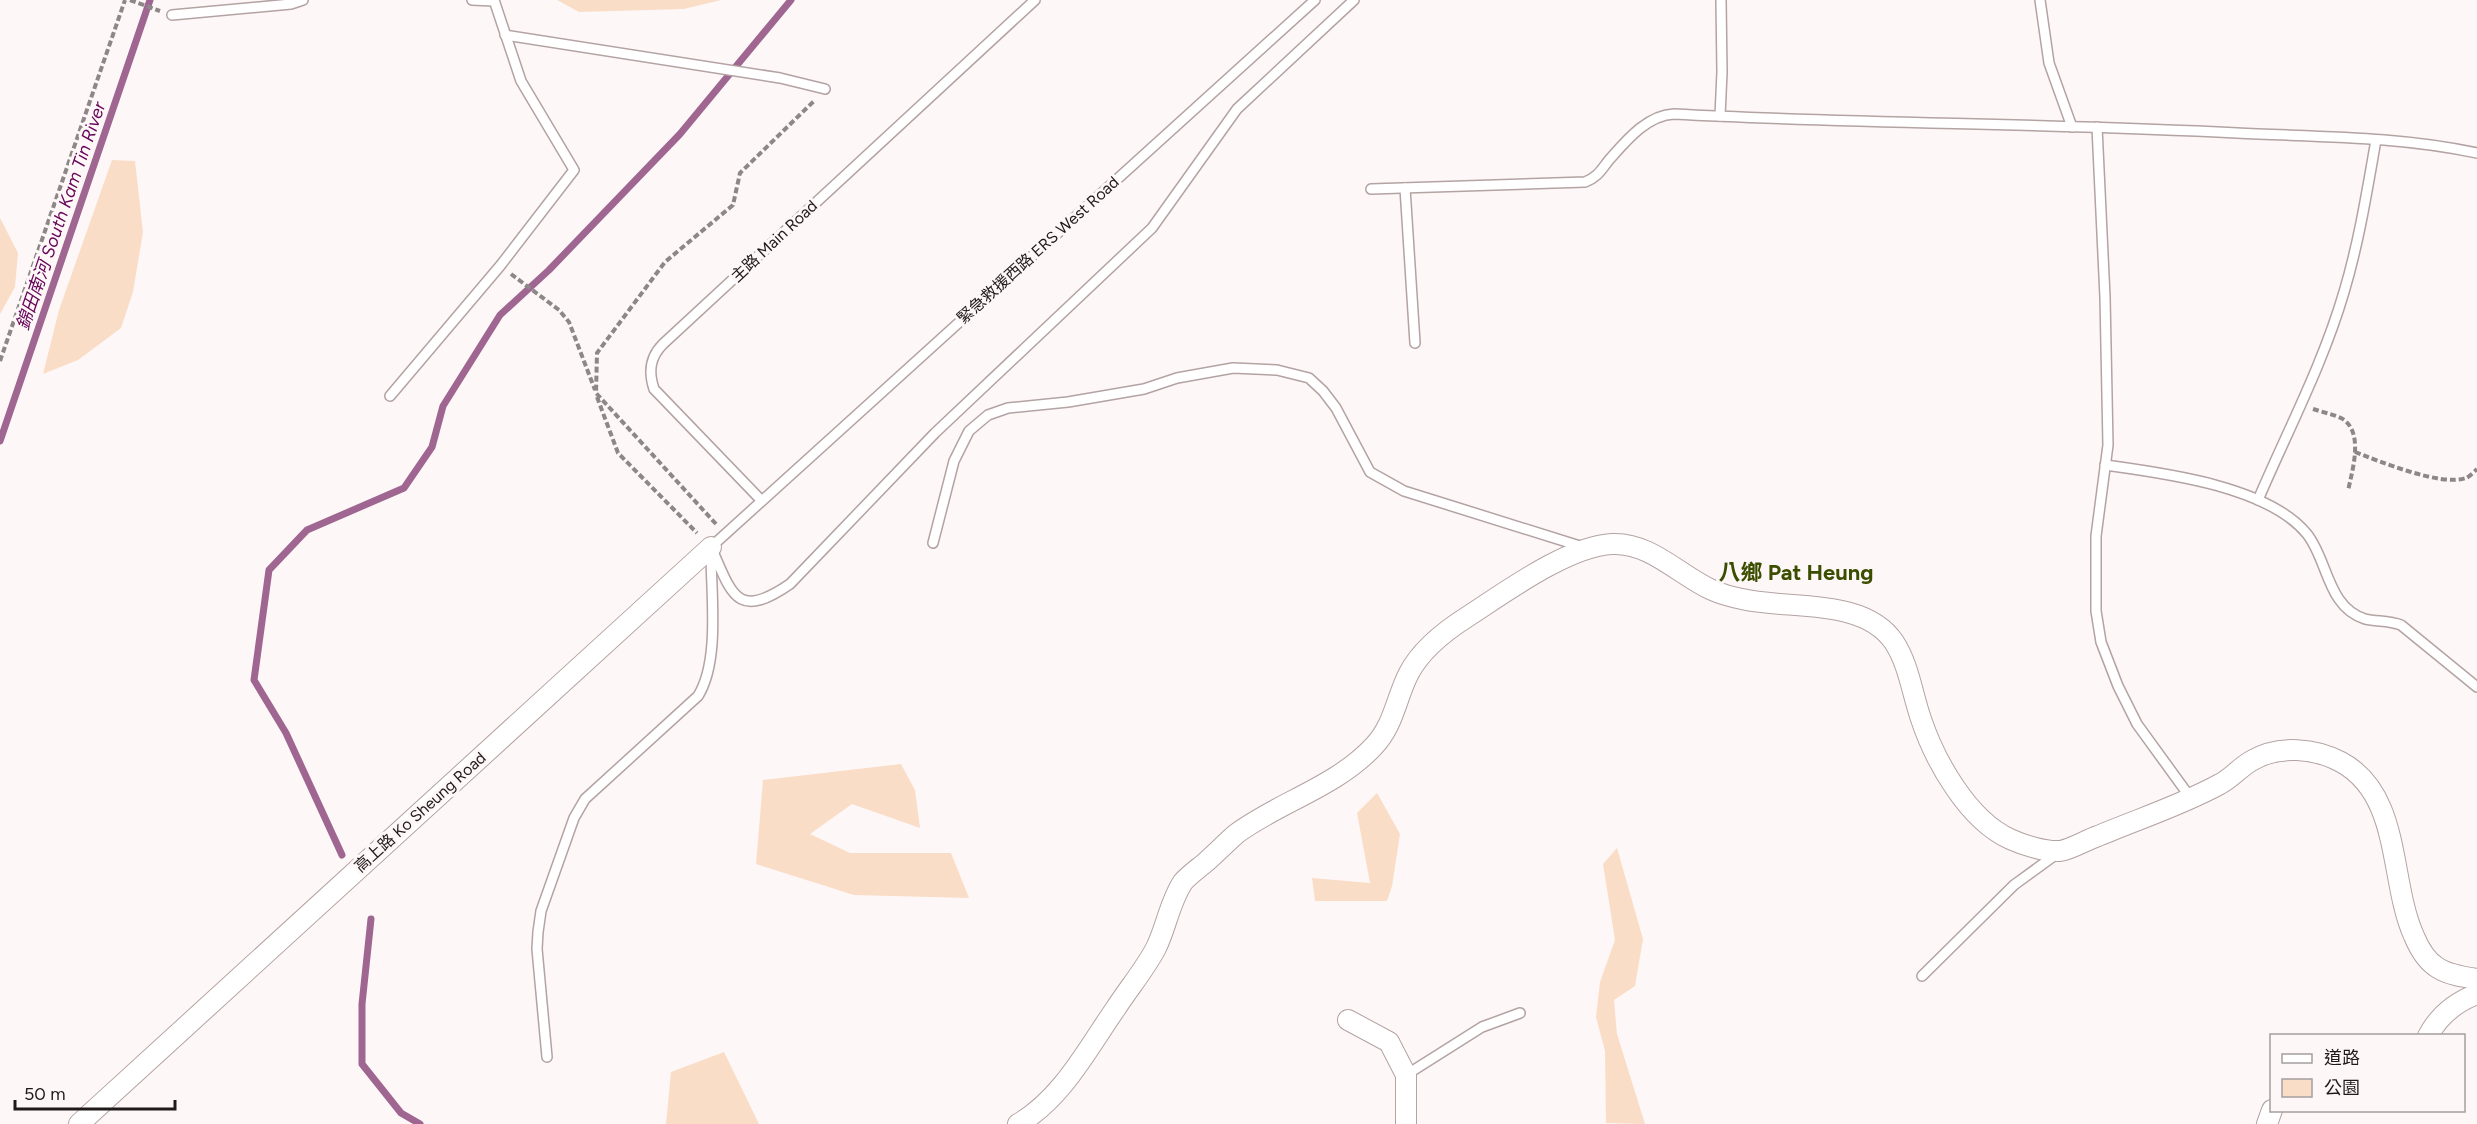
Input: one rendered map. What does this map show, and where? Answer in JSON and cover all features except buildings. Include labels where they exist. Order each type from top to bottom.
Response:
[{"type":"street","points":[[1018,1124],[1051,1097],[1073,1071],[1155,950],[1183,883],[1238,833],[1341,773],[1374,746],[1391,722],[1409,672],[1430,645],[1460,621],[1552,565],[1587,548],[1615,544],[1637,548],[1660,558],[1714,591],[1737,598],[1763,604],[1850,612],[1874,622],[1892,639],[1907,668],[1919,716],[1934,756],[1976,812],[1996,832],[2015,842],[2061,851],[2222,783],[2252,760],[2267,754],[2292,749],[2317,753],[2343,763],[2361,777],[2374,794],[2385,818],[2399,888],[2409,924],[2418,945],[2435,967],[2477,979]]},
{"type":"street","name":"高上路 Ko Sheung Road","points":[[79,1124],[711,547]]},
{"type":"street","points":[[2429,1034],[2445,1012],[2463,999],[2477,993]]},
{"type":"street","points":[[1348,1020],[1389,1042],[1406,1075],[1406,1124]]},
{"type":"lane","points":[[172,15],[291,4],[303,0]]},
{"type":"lane","points":[[390,396],[500,266],[574,170],[521,81],[494,1],[472,0]]},
{"type":"lane","name":"主路 Main Road","points":[[761,500],[654,388],[650,373],[653,357],[663,344],[1035,0]]},
{"type":"lane","name":"緊急救援西路 ERS West Road","points":[[761,500],[1315,0]]},
{"type":"lane","points":[[711,547],[731,590],[738,599],[754,602],[774,595],[790,584],[935,433],[1152,228],[1237,109],[1354,0]]},
{"type":"lane","points":[[1720,0],[1722,72],[1720,116]]},
{"type":"lane","points":[[2040,0],[2049,63],[2072,127]]},
{"type":"lane","points":[[505,35],[780,78],[825,90]]},
{"type":"lane","points":[[1371,189],[1585,182],[1598,175],[1609,160],[1645,124],[1662,115],[1789,121],[2072,127],[2376,140],[2444,145],[2477,153]]},
{"type":"lane","points":[[2097,128],[2108,445],[2096,536],[2096,611],[2101,642],[2118,686],[2137,724],[2190,797]]},
{"type":"lane","points":[[2258,500],[2326,343],[2344,293],[2360,228],[2376,140]]},
{"type":"lane","points":[[1405,188],[1415,342]]},
{"type":"lane","points":[[933,543],[954,461],[969,431],[988,415],[1008,408],[1068,402],[1144,389],[1177,378],[1233,368],[1277,370],[1309,378],[1336,408],[1370,472],[1404,490],[1587,548]]},
{"type":"lane","points":[[2105,465],[2163,473],[2228,489],[2258,500],[2296,523],[2307,534],[2316,548],[2334,594],[2348,609],[2365,619],[2389,620],[2401,625],[2477,687]]},
{"type":"lane","name":"高上路 Ko Sheung Road","points":[[711,547],[761,500]]},
{"type":"lane","points":[[547,1057],[537,949],[541,911],[579,808],[585,799],[699,696],[706,684],[711,667],[712,642],[711,547]]},
{"type":"lane","points":[[1922,976],[2014,885],[2061,851]]},
{"type":"lane","points":[[1406,1075],[1482,1027],[1520,1013]]},
{"type":"path","points":[[0,361],[125,0]]},
{"type":"path","points":[[133,1],[172,15]]},
{"type":"path","points":[[520,280],[559,310],[569,322],[618,453],[711,547]]},
{"type":"path","points":[[2300,403],[2342,419],[2349,426],[2353,435],[2355,452],[2348,491]]},
{"type":"path","points":[[2355,452],[2406,471],[2449,479],[2466,478],[2477,470]]},
{"type":"green space","points":[[557,0],[721,0],[684,9],[579,12]]},
{"type":"green space","points":[[112,160],[135,161],[143,232],[133,292],[121,328],[78,360],[43,374],[59,310]]},
{"type":"green space","points":[[0,218],[18,253],[15,287],[0,314]]},
{"type":"green space","points":[[901,764],[915,790],[920,828],[852,804],[810,834],[850,853],[951,853],[969,898],[854,895],[756,864],[763,780]]},
{"type":"green space","points":[[1377,793],[1400,834],[1392,886],[1387,901],[1315,901],[1312,878],[1370,883],[1357,813]]},
{"type":"green space","points":[[1617,848],[1643,939],[1635,986],[1614,1000],[1617,1034],[1645,1124],[1606,1123],[1605,1051],[1596,1017],[1600,982],[1615,940],[1603,864]]},
{"type":"green space","points":[[724,1052],[759,1124],[666,1124],[671,1072]]},
{"type":"waterway","name":"錦田南河 South Kam Tin River","points":[[0,441],[150,0]]},
{"type":"waterway","points":[[342,855],[286,733],[254,680],[269,570],[307,530],[404,488],[432,447],[443,406],[500,315],[549,270],[680,134],[791,0]]},
{"type":"waterway","points":[[371,919],[362,1004],[362,1064],[401,1113],[420,1124]]},
{"type":"district","name":"八鄉 Pat Heung","points":[[1796,572]]}]
